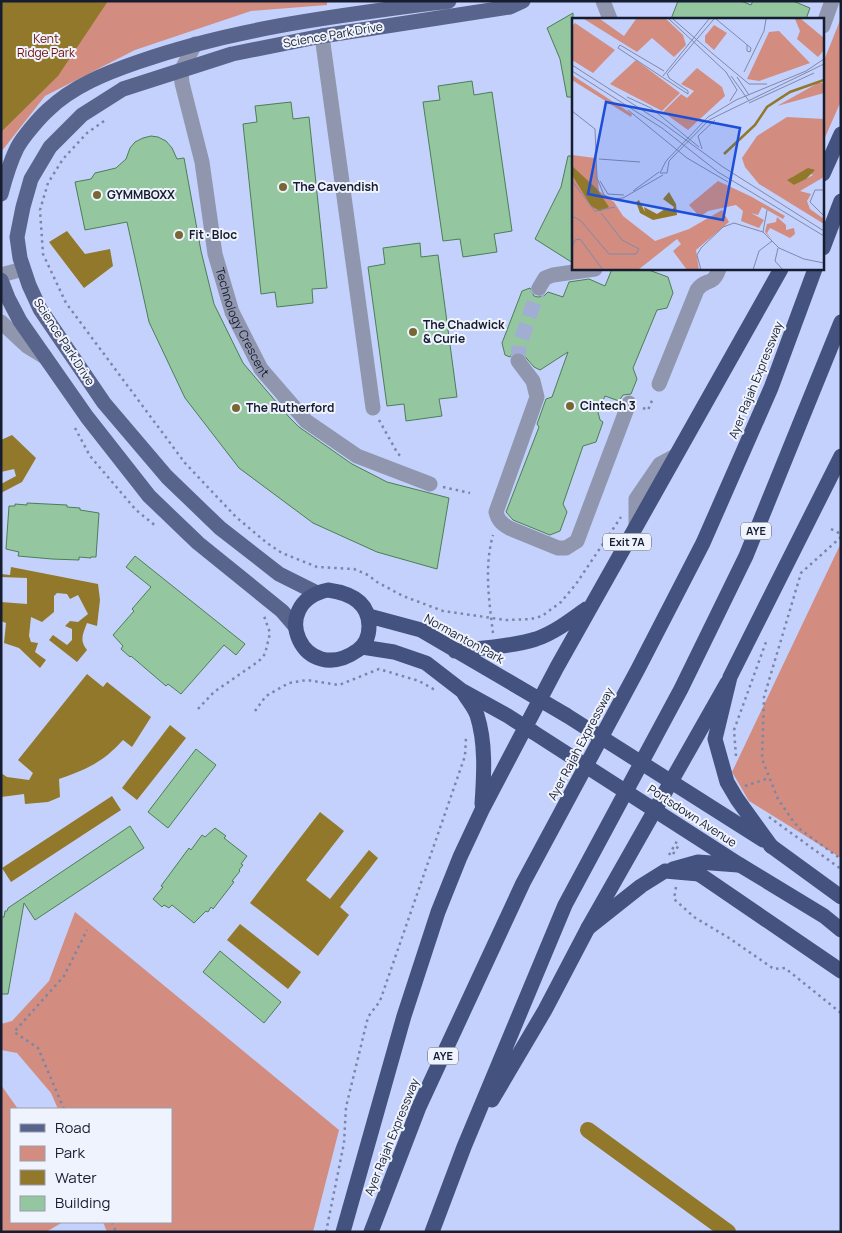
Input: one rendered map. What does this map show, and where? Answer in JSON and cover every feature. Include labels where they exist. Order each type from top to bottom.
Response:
[{"type":"highway","points":[[824,172],[841,134]]},
{"type":"highway","points":[[824,245],[841,201]]},
{"type":"highway","name":"Exit 7A","points":[[543,701],[590,607],[779,270]]},
{"type":"highway","name":"Ayer Rajah Expressway","points":[[371,1232],[419,1108],[523,883],[704,543],[771,388],[815,270]]},
{"type":"highway","name":"AYE","points":[[432,1232],[464,1147],[565,905],[681,689],[746,556],[841,322]]},
{"type":"highway","points":[[464,1147],[545,1010],[588,928],[730,677],[841,456]]},
{"type":"highway","points":[[328,590],[343,592],[361,604],[369,616],[369,634],[362,647],[348,657],[333,661],[318,659],[306,649],[297,637],[297,612],[305,600],[315,592],[328,590]]},
{"type":"highway","points":[[455,651],[494,647],[537,639],[558,629],[590,607]]},
{"type":"highway","name":"Normanton Park","points":[[369,616],[422,630],[543,701]]},
{"type":"highway","points":[[362,647],[394,652],[426,663],[462,690],[529,729]]},
{"type":"highway","points":[[730,677],[715,739],[727,782],[771,846]]},
{"type":"highway","points":[[462,690],[476,713],[481,732],[485,769],[482,810]]},
{"type":"highway","points":[[343,1232],[404,1016],[435,921],[460,857],[482,810],[543,701]]},
{"type":"highway","name":"Portsdown Avenue","points":[[543,701],[771,846],[841,897]]},
{"type":"highway","name":"Portsdown Avenue","points":[[529,729],[740,865],[824,916],[841,930]]},
{"type":"highway","points":[[588,928],[641,886],[671,876],[698,862],[740,865]]},
{"type":"highway","points":[[671,876],[699,874],[841,971]]},
{"type":"main road","name":"Science Park Drive","points":[[1,194],[18,146],[48,109],[83,84],[160,54],[236,34],[320,19],[449,1]]},
{"type":"main road","name":"Science Park Drive","points":[[315,592],[298,585],[272,568],[220,528],[167,476],[104,403],[40,309],[28,285],[20,258],[17,237],[31,179],[50,147],[82,115],[123,89],[232,54],[322,36],[510,7],[524,1]]},
{"type":"main road","name":"Science Park Drive","points":[[1,280],[20,321],[86,417],[149,496],[198,543],[282,610],[296,626]]},
{"type":"street","points":[[603,1],[610,18]]},
{"type":"street","points":[[824,23],[832,1]]},
{"type":"street","points":[[322,36],[373,408]]},
{"type":"street","points":[[160,54],[181,71],[195,44]]},
{"type":"street","name":"Technology Crescent","points":[[181,71],[182,83],[202,162],[215,254],[232,312],[261,370],[306,421],[357,456],[436,485]]},
{"type":"street","points":[[1,275],[23,269]]},
{"type":"street","points":[[539,288],[545,278],[553,275],[588,270]]},
{"type":"street","points":[[658,384],[696,290],[700,286],[713,281],[719,270]]},
{"type":"street","points":[[1,322],[27,346],[47,358]]},
{"type":"street","points":[[518,360],[533,381],[537,398],[496,512],[498,519],[509,528],[558,548],[566,548],[577,541],[629,403]]},
{"type":"path","points":[[109,116],[87,133],[69,153],[48,183],[40,210],[43,254],[66,303],[185,463],[236,517],[266,543],[282,553],[317,567],[354,569],[368,574],[377,582],[403,596],[443,612],[506,620],[531,619],[542,616],[561,602],[576,584],[622,516]]},
{"type":"path","points":[[373,408],[398,454],[404,458]]},
{"type":"path","points":[[73,425],[90,456],[136,510],[159,528]]},
{"type":"path","points":[[436,485],[470,493]]},
{"type":"path","points":[[494,647],[488,583],[489,551],[498,519]]},
{"type":"path","points":[[831,529],[841,536],[801,572],[764,697],[762,759],[778,799],[793,821],[801,830],[841,859]]},
{"type":"path","points":[[795,570],[801,572]]},
{"type":"path","points":[[198,709],[214,692],[259,661],[265,654],[270,633],[262,612]]},
{"type":"path","points":[[737,763],[734,730],[769,633]]},
{"type":"path","points":[[255,711],[266,696],[289,683],[307,680],[339,685],[379,669],[419,681],[440,694]]},
{"type":"path","points":[[326,1232],[344,1143],[346,1107],[368,1017],[380,1001],[465,756],[466,732]]},
{"type":"path","points":[[768,816],[841,869]]},
{"type":"path","points":[[678,845],[669,860],[667,859],[681,834]]},
{"type":"path","points":[[671,876],[674,899],[694,917],[774,969],[785,968],[841,1013]]},
{"type":"path","points":[[64,1108],[38,1048],[14,1032],[64,976],[87,930]]},
{"type":"green space","name":"Kent Ridge Park","points":[[1,1],[327,1],[327,5],[251,11],[135,50],[45,96],[1,152]]},
{"type":"green space","points":[[841,18],[841,101],[824,140],[824,60]]},
{"type":"green space","points":[[841,543],[841,858],[749,801],[732,772]]},
{"type":"green space","points":[[75,912],[339,1130],[313,1232],[107,1232],[103,1223],[172,1223],[172,1108],[58,1108],[51,1093],[17,1053],[1,1050],[1,1024],[12,1021],[49,981]]},
{"type":"green space","points":[[1,1085],[17,1108],[10,1108],[10,1223],[61,1223],[46,1232],[1,1232]]},
{"type":"water","points":[[1,1],[108,1],[58,76],[1,132]]},
{"type":"water","points":[[67,231],[85,254],[110,249],[113,266],[84,288],[49,242]]},
{"type":"water","points":[[12,435],[36,458],[22,482],[1,493],[1,484],[16,476],[14,469],[1,472],[1,440]]},
{"type":"water","points":[[11,567],[98,584],[100,600],[97,626],[87,623],[82,640],[87,650],[77,662],[49,640],[53,635],[67,645],[72,640],[72,629],[65,626],[70,621],[78,622],[88,614],[78,595],[70,599],[67,594],[57,593],[54,596],[54,612],[42,622],[31,617],[29,636],[31,642],[38,643],[35,652],[46,660],[40,668],[19,648],[4,643],[6,623],[1,621],[1,602],[27,604],[27,578],[1,577],[1,574],[10,575]]},
{"type":"water","points":[[87,674],[103,687],[107,682],[151,717],[132,747],[123,740],[101,760],[59,779],[60,797],[48,802],[25,804],[24,794],[1,797],[1,773],[7,777],[29,780],[33,773],[18,760]]},
{"type":"water","points":[[170,725],[186,738],[137,800],[122,788]]},
{"type":"water","points":[[112,796],[121,810],[11,882],[2,868]]},
{"type":"water","points":[[320,812],[344,831],[306,880],[330,899],[369,850],[378,858],[340,907],[349,915],[318,956],[250,903]]},
{"type":"water","points":[[240,924],[301,972],[288,989],[227,940]]},
{"type":"building","points":[[678,1],[741,1],[751,5],[753,1],[793,1],[810,8],[806,18],[671,18]]},
{"type":"building","points":[[573,13],[572,97],[567,97],[560,59],[547,28]]},
{"type":"building","points":[[472,81],[474,95],[492,92],[512,231],[494,234],[497,252],[463,257],[460,239],[443,241],[423,102],[440,100],[438,86]]},
{"type":"building","name":"The Cavendish","points":[[291,102],[293,119],[309,117],[327,288],[312,289],[313,303],[277,307],[275,292],[261,294],[243,124],[257,122],[255,106]]},
{"type":"building","name":"The Rutherford","points":[[151,136],[166,141],[177,159],[184,158],[201,251],[214,304],[243,363],[299,427],[352,464],[387,482],[449,498],[437,569],[377,552],[313,523],[239,468],[185,398],[149,322],[127,222],[85,230],[75,182],[91,179],[95,173],[116,168],[126,159],[130,148],[135,142]]},
{"type":"building","points":[[568,156],[572,156],[572,262],[535,239],[561,187]]},
{"type":"building","name":"The Chadwick & Curie","points":[[420,243],[421,257],[438,255],[457,397],[439,399],[442,416],[406,421],[404,404],[387,406],[368,267],[385,264],[383,248]]},
{"type":"building","name":"Cintech 3","points":[[612,270],[649,270],[668,277],[673,293],[667,308],[657,310],[633,368],[637,379],[631,394],[623,395],[619,401],[605,396],[598,412],[600,420],[603,422],[596,442],[583,446],[563,504],[567,512],[560,531],[550,535],[513,520],[506,512],[539,427],[537,424],[546,399],[552,397],[568,352],[540,370],[534,367],[521,352],[513,353],[510,357],[505,355],[502,343],[522,291],[530,288],[534,296],[544,296],[548,292],[563,297],[569,282],[589,279],[605,286]]},
{"type":"building","points":[[27,503],[67,505],[67,507],[99,513],[96,557],[79,557],[79,560],[18,556],[19,552],[6,549],[9,506],[15,506],[15,504],[27,505]]},
{"type":"building","points":[[135,556],[245,644],[236,655],[224,645],[181,694],[168,684],[166,686],[130,657],[121,649],[123,646],[113,635],[134,611],[132,609],[151,587],[126,567]]},
{"type":"building","points":[[196,749],[216,765],[168,828],[148,812]]},
{"type":"building","points":[[130,826],[144,848],[35,920],[24,903],[8,994],[1,994],[1,917],[4,917],[5,911]]},
{"type":"building","points":[[215,828],[226,836],[224,838],[247,856],[241,864],[243,865],[240,871],[232,881],[234,882],[213,909],[211,907],[208,912],[206,911],[194,923],[172,905],[169,908],[164,905],[162,907],[153,899],[189,848],[191,850],[202,835],[205,837]]},
{"type":"building","points":[[220,951],[281,1002],[264,1023],[203,972]]},
{"type":"waterway","points":[[588,1130],[728,1232]]},
{"type":"tunnel","points":[[518,361],[519,346],[539,288]]},
{"type":"place","name":"The Cavendish","points":[[283,187]]},
{"type":"place","name":"GYMMBOXX","points":[[97,195]]},
{"type":"place","name":"Fit · Bloc","points":[[179,235]]},
{"type":"place","name":"The Chadwick & Curie","points":[[413,332]]},
{"type":"place","name":"Cintech 3","points":[[570,406]]},
{"type":"place","name":"The Rutherford","points":[[236,408]]}]
